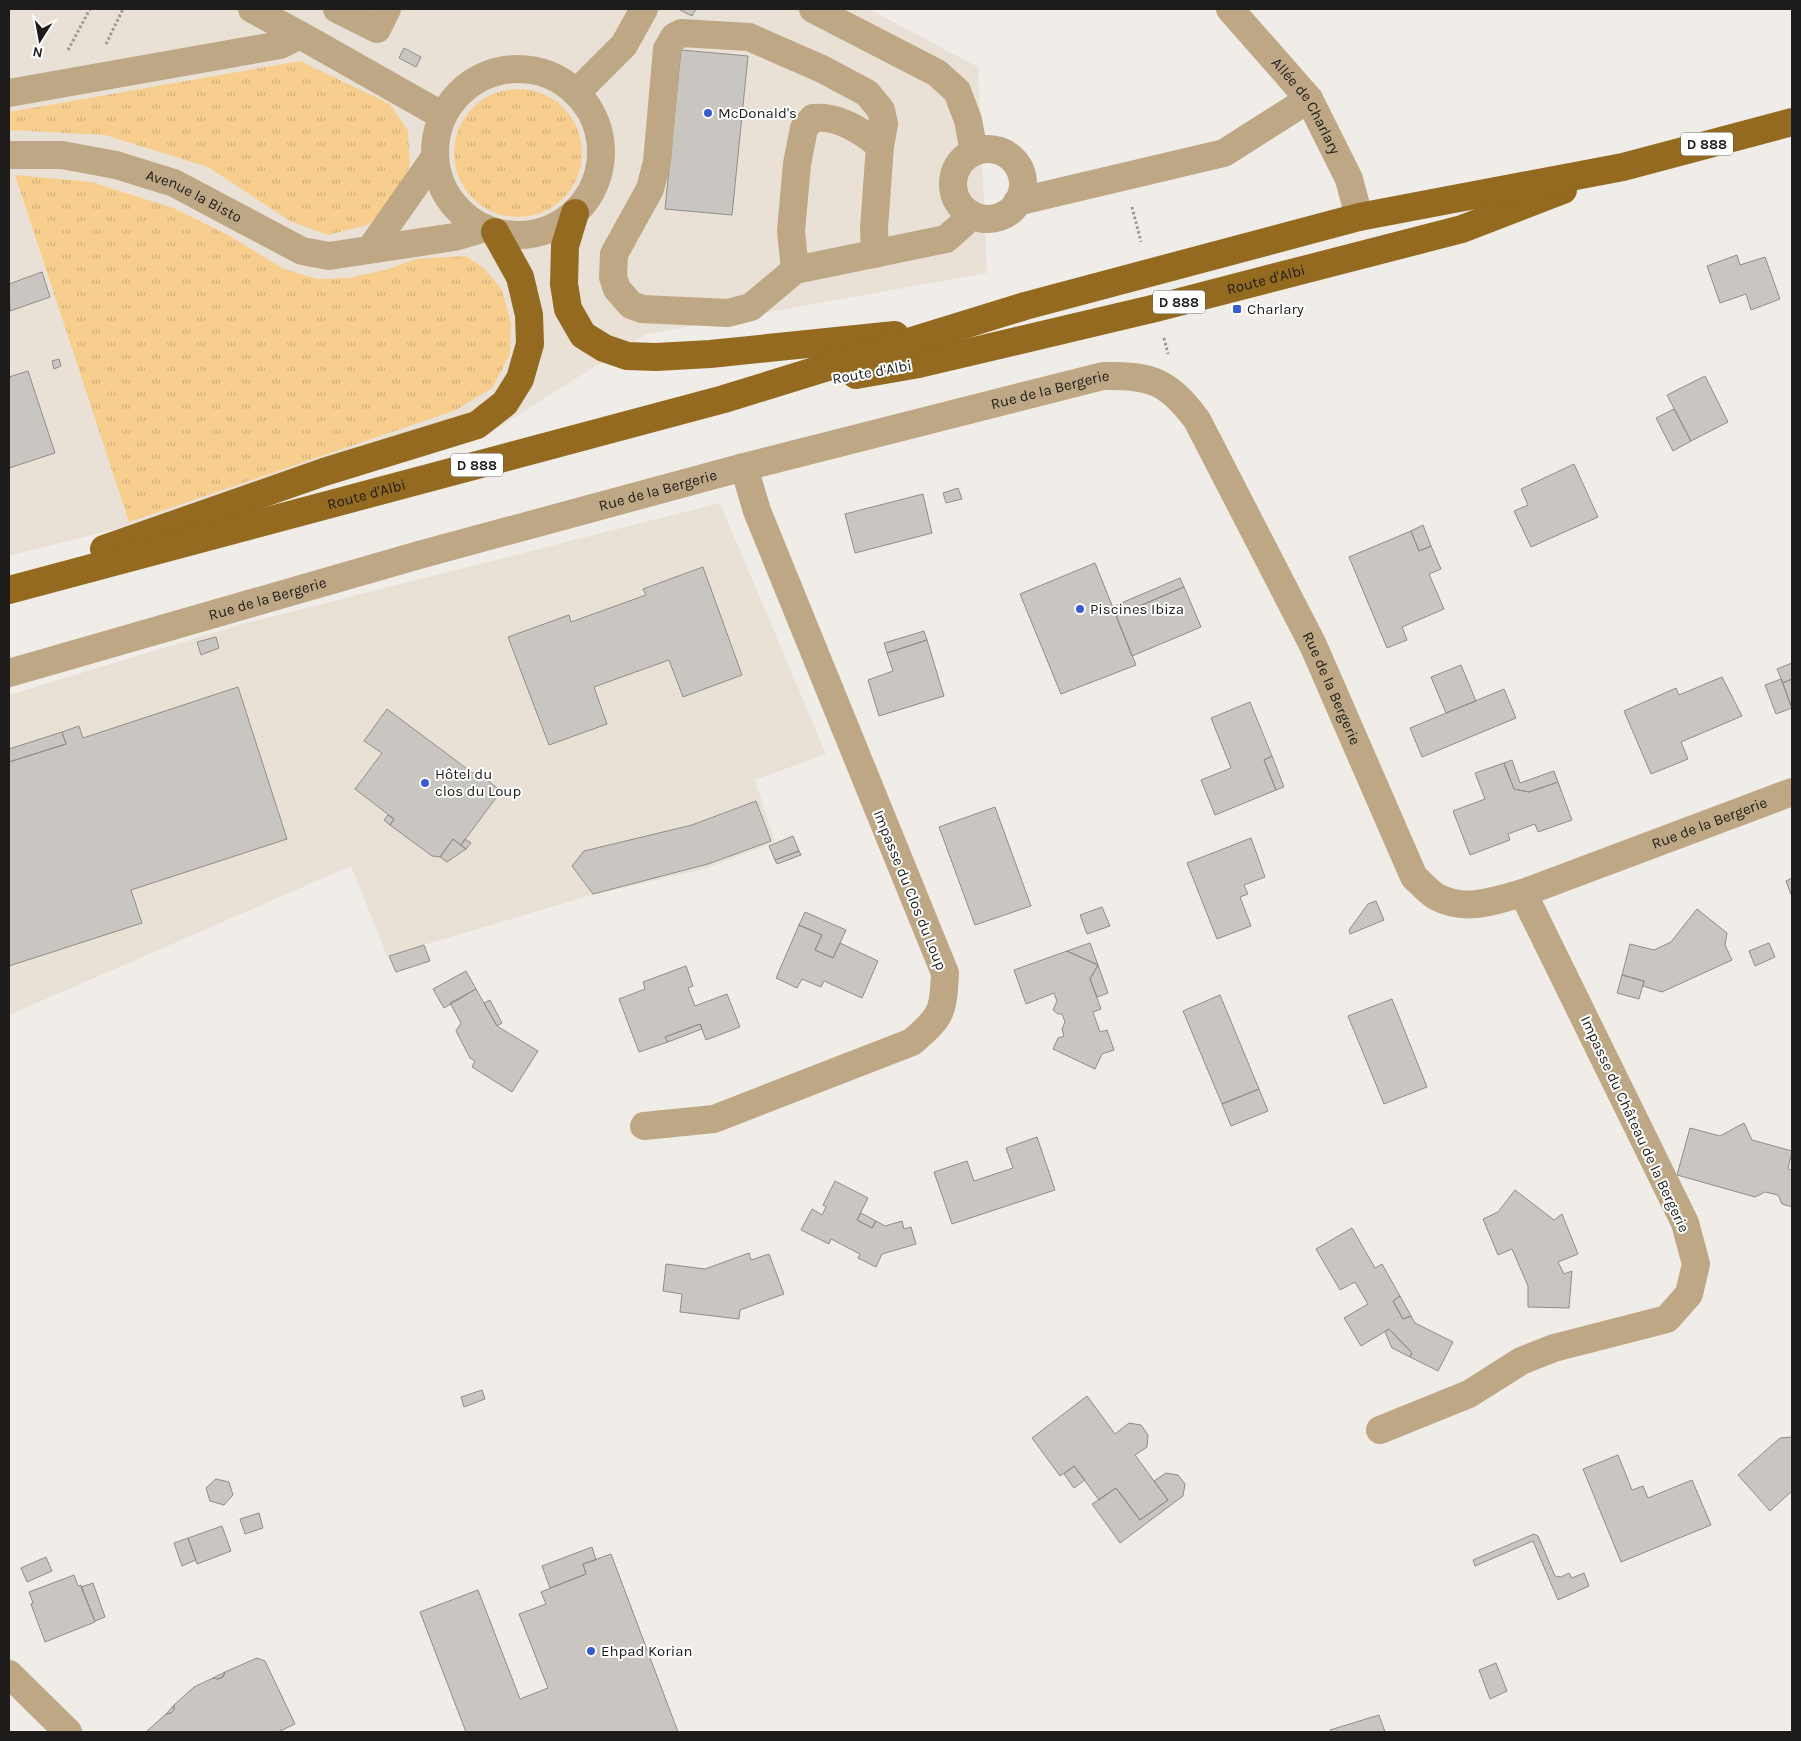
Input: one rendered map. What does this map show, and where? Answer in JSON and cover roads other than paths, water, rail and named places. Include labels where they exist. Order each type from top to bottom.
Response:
[{"type":"main road","name":"Route d'Albi","points":[[9,590],[724,399],[1025,306],[1359,217],[1623,167],[1792,122]]},
{"type":"main road","name":"Route d'Albi","points":[[724,399],[928,362],[1156,308],[1470,226],[1623,167]]},
{"type":"main road","points":[[575,213],[565,246],[564,284],[568,310],[583,335],[604,348],[627,356],[710,354],[961,327]]},
{"type":"main road","points":[[9,586],[170,524],[324,472],[477,426],[505,403],[520,379],[530,344],[529,315],[520,277],[490,230]]},
{"type":"street","points":[[252,9],[443,116]]},
{"type":"street","points":[[338,9],[377,29],[387,9]]},
{"type":"street","points":[[577,92],[624,45],[644,9]]},
{"type":"street","points":[[812,9],[937,73],[957,91],[968,120],[974,152]]},
{"type":"street","name":"Allée de Charlary","points":[[1230,9],[1309,99],[1349,180],[1359,217]]},
{"type":"street","points":[[875,254],[874,228],[880,146],[884,124],[881,110],[867,93],[829,73],[749,37],[681,33],[674,37],[667,49],[657,162],[650,189],[614,254],[613,277],[617,289],[631,305],[642,309],[728,313],[751,307],[795,270],[875,254],[946,239],[963,224],[967,212]]},
{"type":"street","points":[[9,93],[280,45],[300,35]]},
{"type":"street","points":[[520,68],[550,74],[577,92],[593,113],[601,139],[601,166],[592,192],[575,213],[551,228],[523,235],[490,230],[460,211],[442,187],[434,157],[436,136],[443,116],[461,90],[488,74],[520,68]]},
{"type":"street","points":[[1017,202],[1224,153],[1309,99]]},
{"type":"street","points":[[795,270],[791,231],[797,164],[804,128],[813,118],[827,116],[866,134],[880,146]]},
{"type":"street","points":[[986,149],[998,150],[1014,162],[1020,172],[1023,184],[1017,202],[1009,212],[998,217],[987,219],[967,212],[958,203],[954,192],[954,176],[958,165],[966,156],[974,152],[986,149]]},
{"type":"street","name":"Avenue la Bisto","points":[[9,155],[71,157],[116,165],[174,183],[302,251],[329,256],[490,230]]},
{"type":"street","points":[[371,248],[434,157]]},
{"type":"street","name":"Rue de la Bergerie","points":[[9,673],[350,573],[744,467],[1103,376],[1137,375],[1162,385],[1183,401],[1197,420],[1313,645],[1414,877],[1435,897],[1460,906],[1490,902],[1523,893],[1792,792]]},
{"type":"street","name":"Impasse du Clos du Loup","points":[[644,1126],[714,1119],[912,1042],[936,1022],[943,1001],[945,974],[757,511],[744,467]]},
{"type":"street","name":"Impasse du Château de la Bergerie","points":[[1380,1430],[1469,1394],[1521,1361],[1554,1348],[1668,1319],[1688,1294],[1696,1264],[1685,1223],[1523,893]]},
{"type":"street","points":[[9,1674],[68,1732]]},
{"type":"place","name":"McDonald's","points":[[708,113]]},
{"type":"place","name":"Charlary","points":[[1237,309]]},
{"type":"place","name":"Piscines Ibiza","points":[[1080,609]]},
{"type":"place","name":"Hôtel du clos du Loup","points":[[425,783]]},
{"type":"place","name":"Ehpad Korian","points":[[591,1651]]}]
